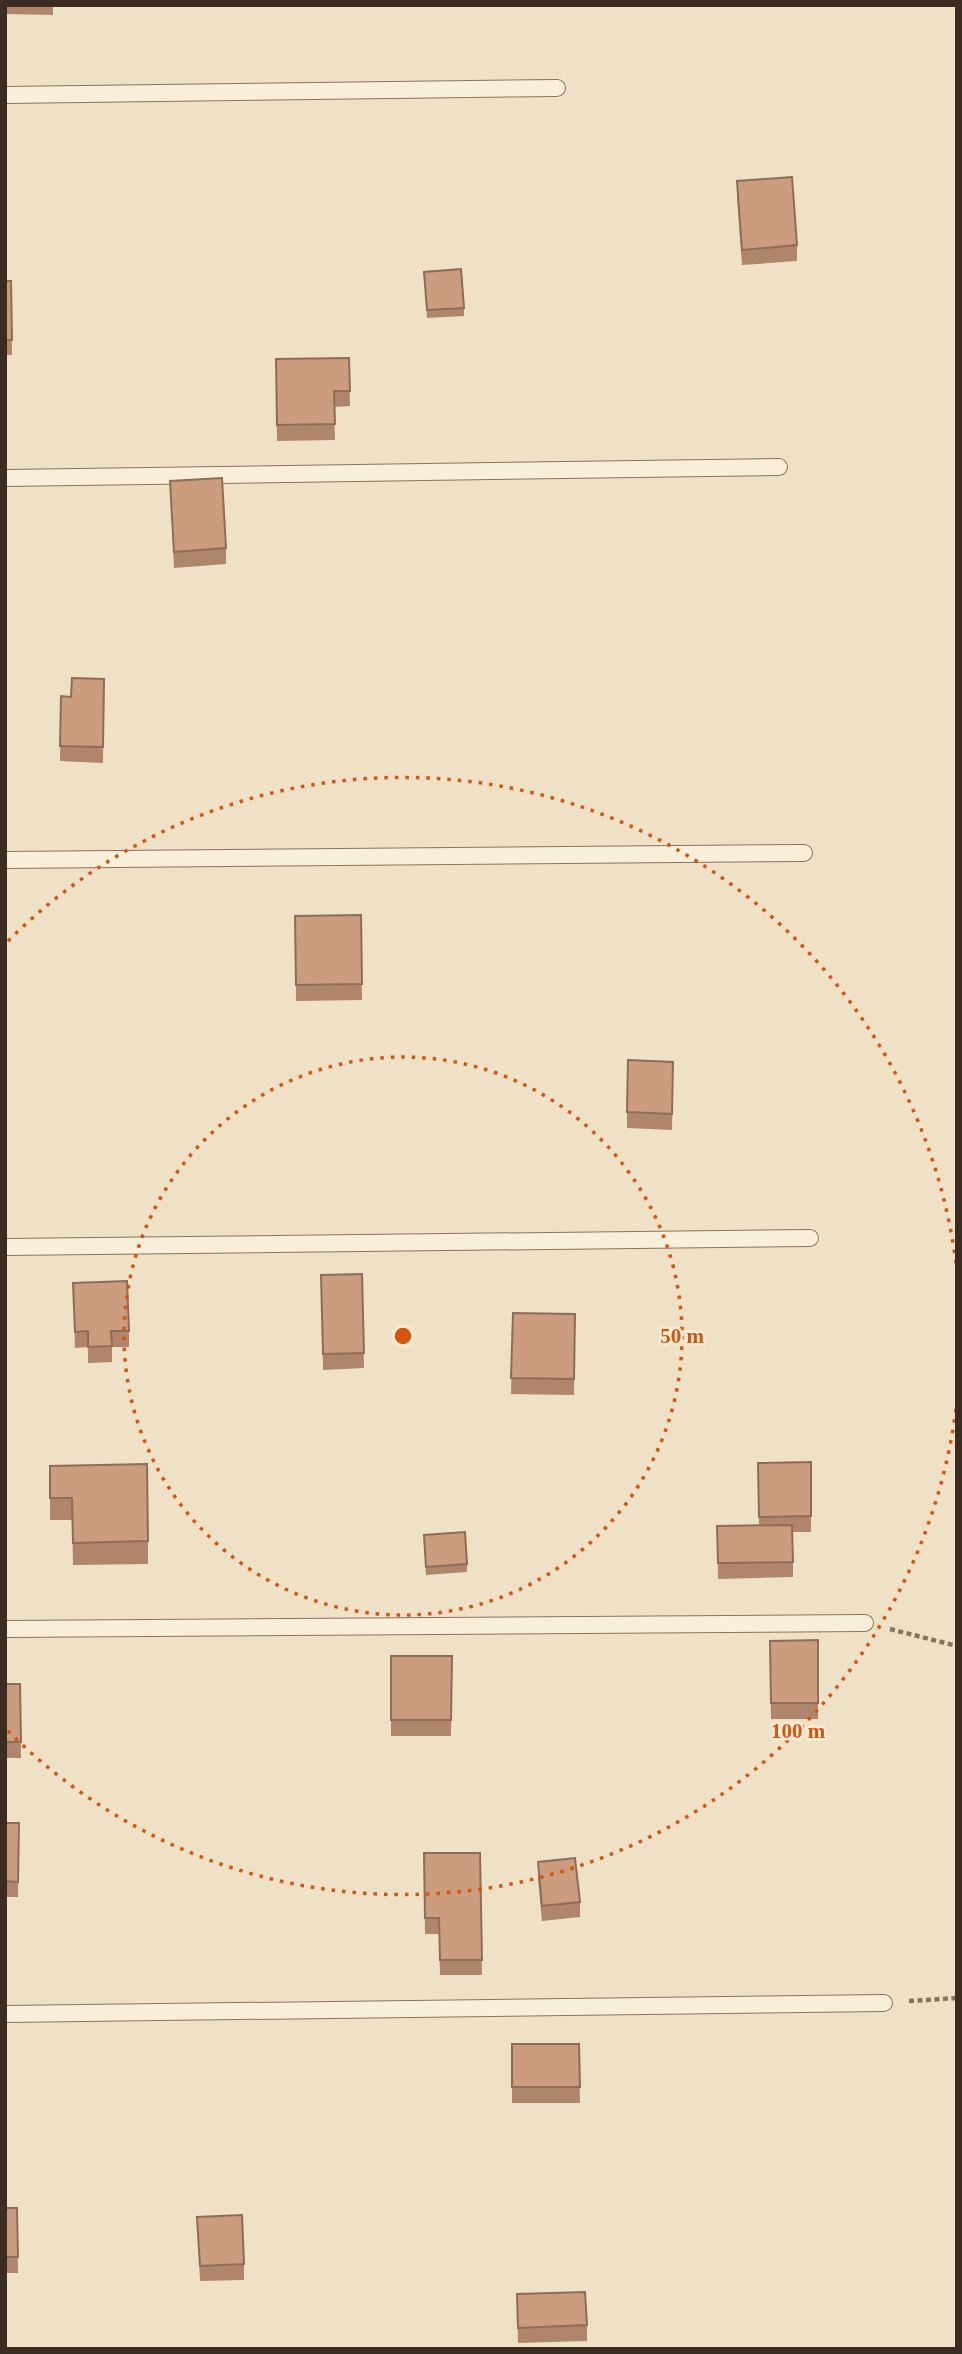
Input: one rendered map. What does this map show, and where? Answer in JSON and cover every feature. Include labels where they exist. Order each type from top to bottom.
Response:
[{"type":"lane","points":[[5,95],[557,88]]},
{"type":"lane","points":[[5,478],[779,467]]},
{"type":"lane","points":[[5,860],[804,853]]},
{"type":"lane","points":[[5,1247],[810,1238]]},
{"type":"lane","points":[[5,1629],[865,1623]]},
{"type":"lane","points":[[5,2014],[884,2003]]},
{"type":"path","points":[[865,1623],[957,1646]]},
{"type":"path","points":[[884,2003],[957,1998]]},
{"type":"building","points":[[792,177],[797,245],[742,250],[737,181]]},
{"type":"building","points":[[461,269],[464,308],[427,310],[424,272]]},
{"type":"building","points":[[5,281],[11,281],[12,340],[5,340]]},
{"type":"building","points":[[349,358],[350,391],[334,391],[335,424],[277,425],[276,359]]},
{"type":"building","points":[[222,478],[226,548],[174,552],[170,481]]},
{"type":"building","points":[[72,678],[104,679],[103,747],[60,746],[61,696],[71,697]]},
{"type":"building","points":[[361,915],[362,984],[296,985],[295,916]]},
{"type":"building","points":[[628,1060],[673,1062],[672,1114],[627,1112]]},
{"type":"building","points":[[362,1274],[364,1353],[323,1354],[321,1275]]},
{"type":"building","points":[[127,1281],[129,1331],[111,1331],[112,1346],[88,1347],[88,1331],[75,1332],[73,1283]]},
{"type":"building","points":[[513,1313],[575,1314],[574,1379],[511,1378]]},
{"type":"building","points":[[811,1462],[811,1516],[759,1517],[758,1463]]},
{"type":"building","points":[[147,1464],[148,1541],[73,1543],[72,1498],[50,1498],[50,1466]]},
{"type":"building","points":[[792,1525],[793,1562],[718,1563],[717,1526]]},
{"type":"building","points":[[465,1532],[467,1564],[426,1567],[424,1535]]},
{"type":"building","points":[[818,1640],[818,1703],[771,1703],[770,1641]]},
{"type":"building","points":[[391,1656],[452,1656],[451,1720],[391,1720]]},
{"type":"building","points":[[5,1684],[20,1684],[21,1742],[5,1742]]},
{"type":"building","points":[[5,1823],[19,1823],[18,1882],[5,1881]]},
{"type":"building","points":[[424,1853],[480,1853],[482,1960],[440,1960],[439,1918],[425,1918]]},
{"type":"building","points":[[575,1858],[580,1902],[542,1906],[538,1862]]},
{"type":"building","points":[[512,2044],[579,2044],[580,2087],[512,2087]]},
{"type":"building","points":[[5,2208],[17,2208],[18,2257],[5,2257]]},
{"type":"building","points":[[242,2215],[244,2264],[200,2266],[197,2217]]},
{"type":"building","points":[[585,2292],[587,2325],[518,2328],[517,2294]]}]
